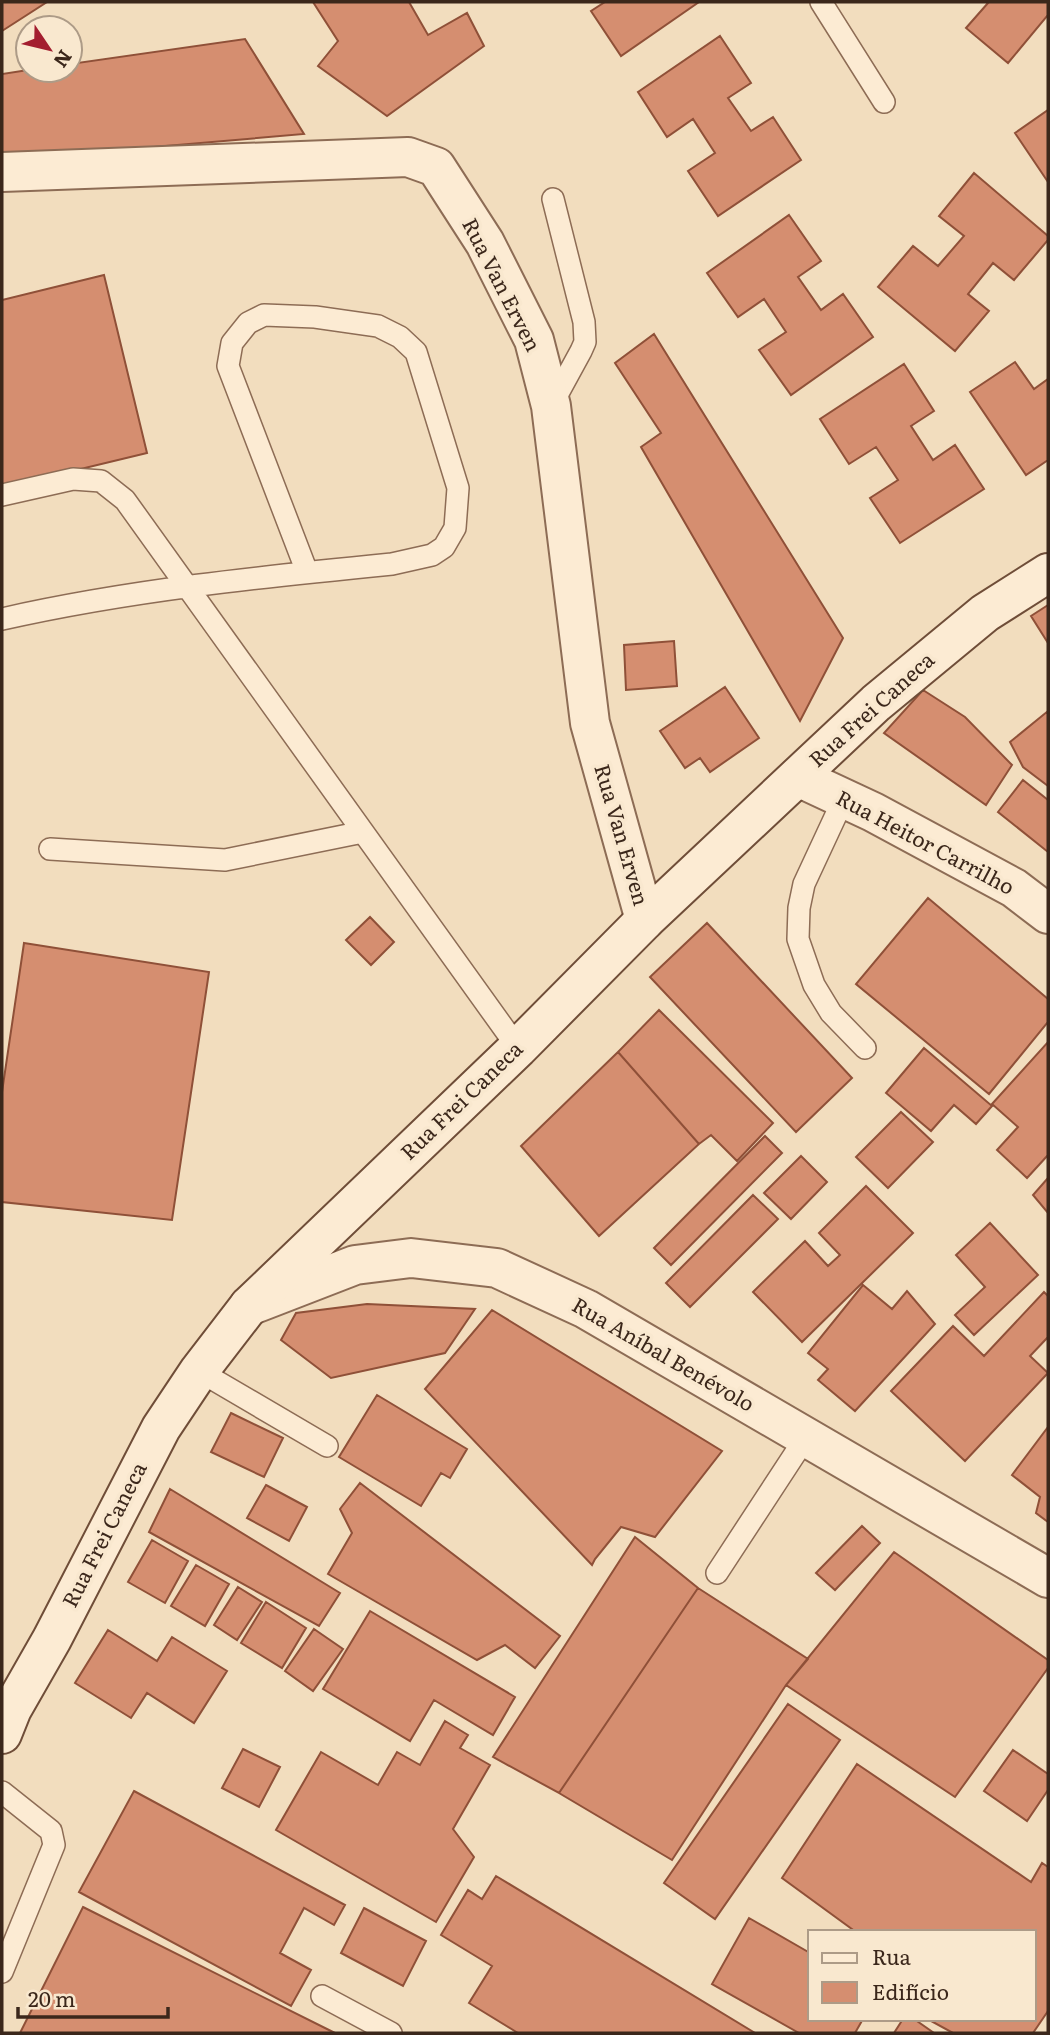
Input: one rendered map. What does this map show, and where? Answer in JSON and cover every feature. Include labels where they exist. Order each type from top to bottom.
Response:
[{"type":"street","name":"Rua Van Erven","points":[[2,172],[408,157],[436,167],[485,243],[534,340],[551,406],[590,723],[645,920]]},
{"type":"street","name":"Rua Frei Caneca","points":[[5,1715],[52,1639],[161,1429],[199,1371],[249,1306],[517,1048],[645,920],[876,703],[985,613],[1048,573]]},
{"type":"street","name":"Rua Heitor Carrilho","points":[[798,777],[844,798],[1014,888],[1048,914]]},
{"type":"street","name":"Rua Aníbal Benévolo","points":[[249,1306],[355,1265],[411,1258],[497,1268],[586,1309],[1048,1578]]},
{"type":"lane","points":[[821,2],[884,102]]},
{"type":"lane","points":[[551,406],[585,342],[585,331],[553,199]]},
{"type":"lane","points":[[2,619],[68,604],[186,586],[405,562],[432,555],[444,547],[456,528],[458,488],[416,352],[400,337],[378,326],[315,317],[264,315],[248,323],[232,343],[229,366],[307,572]]},
{"type":"lane","points":[[2,495],[73,480],[101,481],[125,500],[517,1048]]},
{"type":"lane","points":[[844,798],[804,884],[799,908],[798,939],[814,985],[831,1013],[866,1048]]},
{"type":"lane","points":[[50,849],[225,860],[363,832]]},
{"type":"lane","points":[[199,1371],[327,1446]]},
{"type":"lane","points":[[717,1573],[806,1437]]},
{"type":"lane","points":[[2,1792],[51,1830],[54,1845],[2,1972]]},
{"type":"lane","points":[[322,1996],[391,2033]]},
{"type":"building","points":[[2,2],[47,2],[28,14],[14,14],[14,23],[2,31]]},
{"type":"building","points":[[313,2],[409,2],[428,35],[467,13],[484,46],[387,116],[318,66],[338,41]]},
{"type":"building","points":[[605,2],[699,2],[621,56],[591,11]]},
{"type":"building","points":[[986,2],[1048,2],[1048,15],[1008,63],[966,28],[988,3]]},
{"type":"building","points":[[720,36],[751,83],[728,98],[751,131],[773,117],[801,160],[718,216],[688,171],[715,153],[693,119],[667,137],[638,92]]},
{"type":"building","points":[[245,39],[304,134],[2,160],[2,74],[14,72],[14,84],[84,84],[84,62]]},
{"type":"building","points":[[1048,110],[1048,182],[1015,133]]},
{"type":"building","points":[[974,173],[1048,236],[1048,240],[1014,280],[993,263],[968,294],[989,311],[955,351],[878,287],[913,246],[938,266],[964,236],[939,216]]},
{"type":"building","points":[[789,215],[821,261],[798,277],[821,310],[843,294],[873,337],[791,395],[759,350],[786,332],[764,299],[738,317],[707,273]]},
{"type":"building","points":[[104,275],[147,453],[2,488],[2,300]]},
{"type":"building","points":[[654,334],[843,638],[800,721],[641,447],[661,433],[615,363]]},
{"type":"building","points":[[1015,362],[1034,389],[1048,379],[1048,460],[1026,475],[970,392]]},
{"type":"building","points":[[904,364],[934,411],[911,426],[933,460],[955,445],[984,489],[900,543],[870,498],[898,480],[876,447],[849,464],[820,419]]},
{"type":"building","points":[[1048,605],[1048,643],[1031,616]]},
{"type":"building","points":[[674,641],[677,686],[626,690],[624,645]]},
{"type":"building","points":[[725,687],[759,738],[710,772],[700,758],[685,768],[660,731]]},
{"type":"building","points":[[923,690],[965,717],[1012,765],[986,805],[884,733]]},
{"type":"building","points":[[1048,711],[1048,786],[1023,767],[1010,742]]},
{"type":"building","points":[[1023,780],[1048,800],[1048,852],[998,812]]},
{"type":"building","points":[[928,898],[1048,999],[1048,1022],[989,1094],[856,984]]},
{"type":"building","points":[[370,917],[394,942],[371,965],[346,940]]},
{"type":"building","points":[[707,923],[852,1078],[796,1132],[650,977]]},
{"type":"building","points":[[24,943],[209,972],[172,1220],[2,1202],[2,1092]]},
{"type":"building","points":[[659,1010],[773,1123],[737,1161],[711,1135],[699,1144],[618,1052]]},
{"type":"building","points":[[1048,1042],[1048,1155],[1027,1178],[997,1150],[1018,1127],[992,1104]]},
{"type":"building","points":[[924,1048],[992,1106],[976,1124],[954,1105],[931,1131],[886,1093]]},
{"type":"building","points":[[618,1052],[699,1144],[599,1236],[521,1146]]},
{"type":"building","points":[[901,1112],[933,1142],[888,1188],[856,1157]]},
{"type":"building","points":[[765,1136],[782,1153],[671,1265],[654,1248]]},
{"type":"building","points":[[801,1156],[827,1182],[791,1219],[764,1193]]},
{"type":"building","points":[[1048,1178],[1048,1213],[1033,1195]]},
{"type":"building","points":[[866,1186],[913,1233],[802,1342],[753,1292],[805,1241],[828,1266],[840,1255],[819,1233]]},
{"type":"building","points":[[753,1195],[778,1219],[690,1307],[666,1283]]},
{"type":"building","points":[[990,1223],[1038,1275],[974,1335],[955,1315],[985,1287],[956,1255]]},
{"type":"building","points":[[863,1285],[892,1309],[907,1291],[935,1324],[855,1411],[818,1380],[828,1369],[808,1353]]},
{"type":"building","points":[[1044,1292],[1048,1296],[1048,1337],[1030,1356],[1048,1373],[965,1461],[891,1391],[953,1326],[984,1356]]},
{"type":"building","points":[[367,1304],[475,1309],[445,1353],[331,1378],[281,1340],[296,1313]]},
{"type":"building","points":[[492,1310],[722,1451],[655,1537],[621,1527],[592,1565],[425,1389]]},
{"type":"building","points":[[377,1395],[467,1449],[450,1478],[441,1473],[421,1506],[339,1457]]},
{"type":"building","points":[[231,1413],[283,1438],[264,1477],[211,1452]]},
{"type":"building","points":[[1048,1427],[1048,1522],[1036,1513],[1040,1497],[1012,1475]]},
{"type":"building","points":[[360,1483],[560,1636],[535,1668],[505,1645],[477,1660],[328,1574],[352,1533],[340,1509]]},
{"type":"building","points":[[266,1485],[307,1507],[289,1541],[247,1518]]},
{"type":"building","points":[[170,1489],[340,1593],[319,1626],[149,1532]]},
{"type":"building","points":[[862,1526],[880,1543],[835,1590],[816,1573]]},
{"type":"building","points":[[635,1537],[698,1588],[559,1793],[493,1757]]},
{"type":"building","points":[[152,1540],[188,1561],[165,1603],[128,1582]]},
{"type":"building","points":[[894,1552],[1048,1660],[1048,1668],[955,1797],[786,1685]]},
{"type":"building","points":[[196,1565],[229,1584],[205,1626],[171,1606]]},
{"type":"building","points":[[238,1587],[262,1602],[237,1640],[214,1625]]},
{"type":"building","points":[[698,1588],[808,1659],[786,1685],[672,1860],[559,1793]]},
{"type":"building","points":[[266,1602],[306,1628],[282,1668],[241,1643]]},
{"type":"building","points":[[370,1611],[515,1697],[493,1735],[434,1700],[410,1741],[323,1689]]},
{"type":"building","points":[[314,1629],[343,1649],[313,1691],[285,1671]]},
{"type":"building","points":[[108,1630],[157,1661],[172,1637],[227,1671],[194,1723],[147,1693],[131,1718],[75,1683]]},
{"type":"building","points":[[788,1704],[840,1740],[715,1919],[664,1883]]},
{"type":"building","points":[[445,1721],[468,1735],[460,1748],[490,1765],[453,1829],[474,1857],[436,1922],[276,1830],[321,1752],[378,1785],[397,1752],[420,1765]]},
{"type":"building","points":[[243,1749],[280,1767],[259,1807],[222,1788]]},
{"type":"building","points":[[1013,1750],[1048,1774],[1048,1790],[1027,1821],[984,1791]]},
{"type":"building","points":[[857,1764],[1031,1882],[1042,1863],[1048,1867],[1048,2011],[1033,2033],[953,2033],[931,2021],[1036,2021],[1036,1930],[853,1930],[782,1878]]},
{"type":"building","points":[[134,1791],[345,1905],[334,1925],[304,1908],[280,1953],[311,1970],[291,2006],[79,1892]]},
{"type":"building","points":[[496,1876],[755,2033],[518,2033],[469,2003],[492,1966],[441,1935],[468,1890],[482,1899]]},
{"type":"building","points":[[83,1907],[335,2033],[20,2033]]},
{"type":"building","points":[[364,1908],[426,1941],[403,1986],[341,1953]]},
{"type":"building","points":[[749,1918],[808,1952],[808,2021],[862,2021],[855,2033],[799,2033],[712,1984]]},
{"type":"building","points":[[902,2021],[917,2021],[934,2033],[894,2033]]}]
